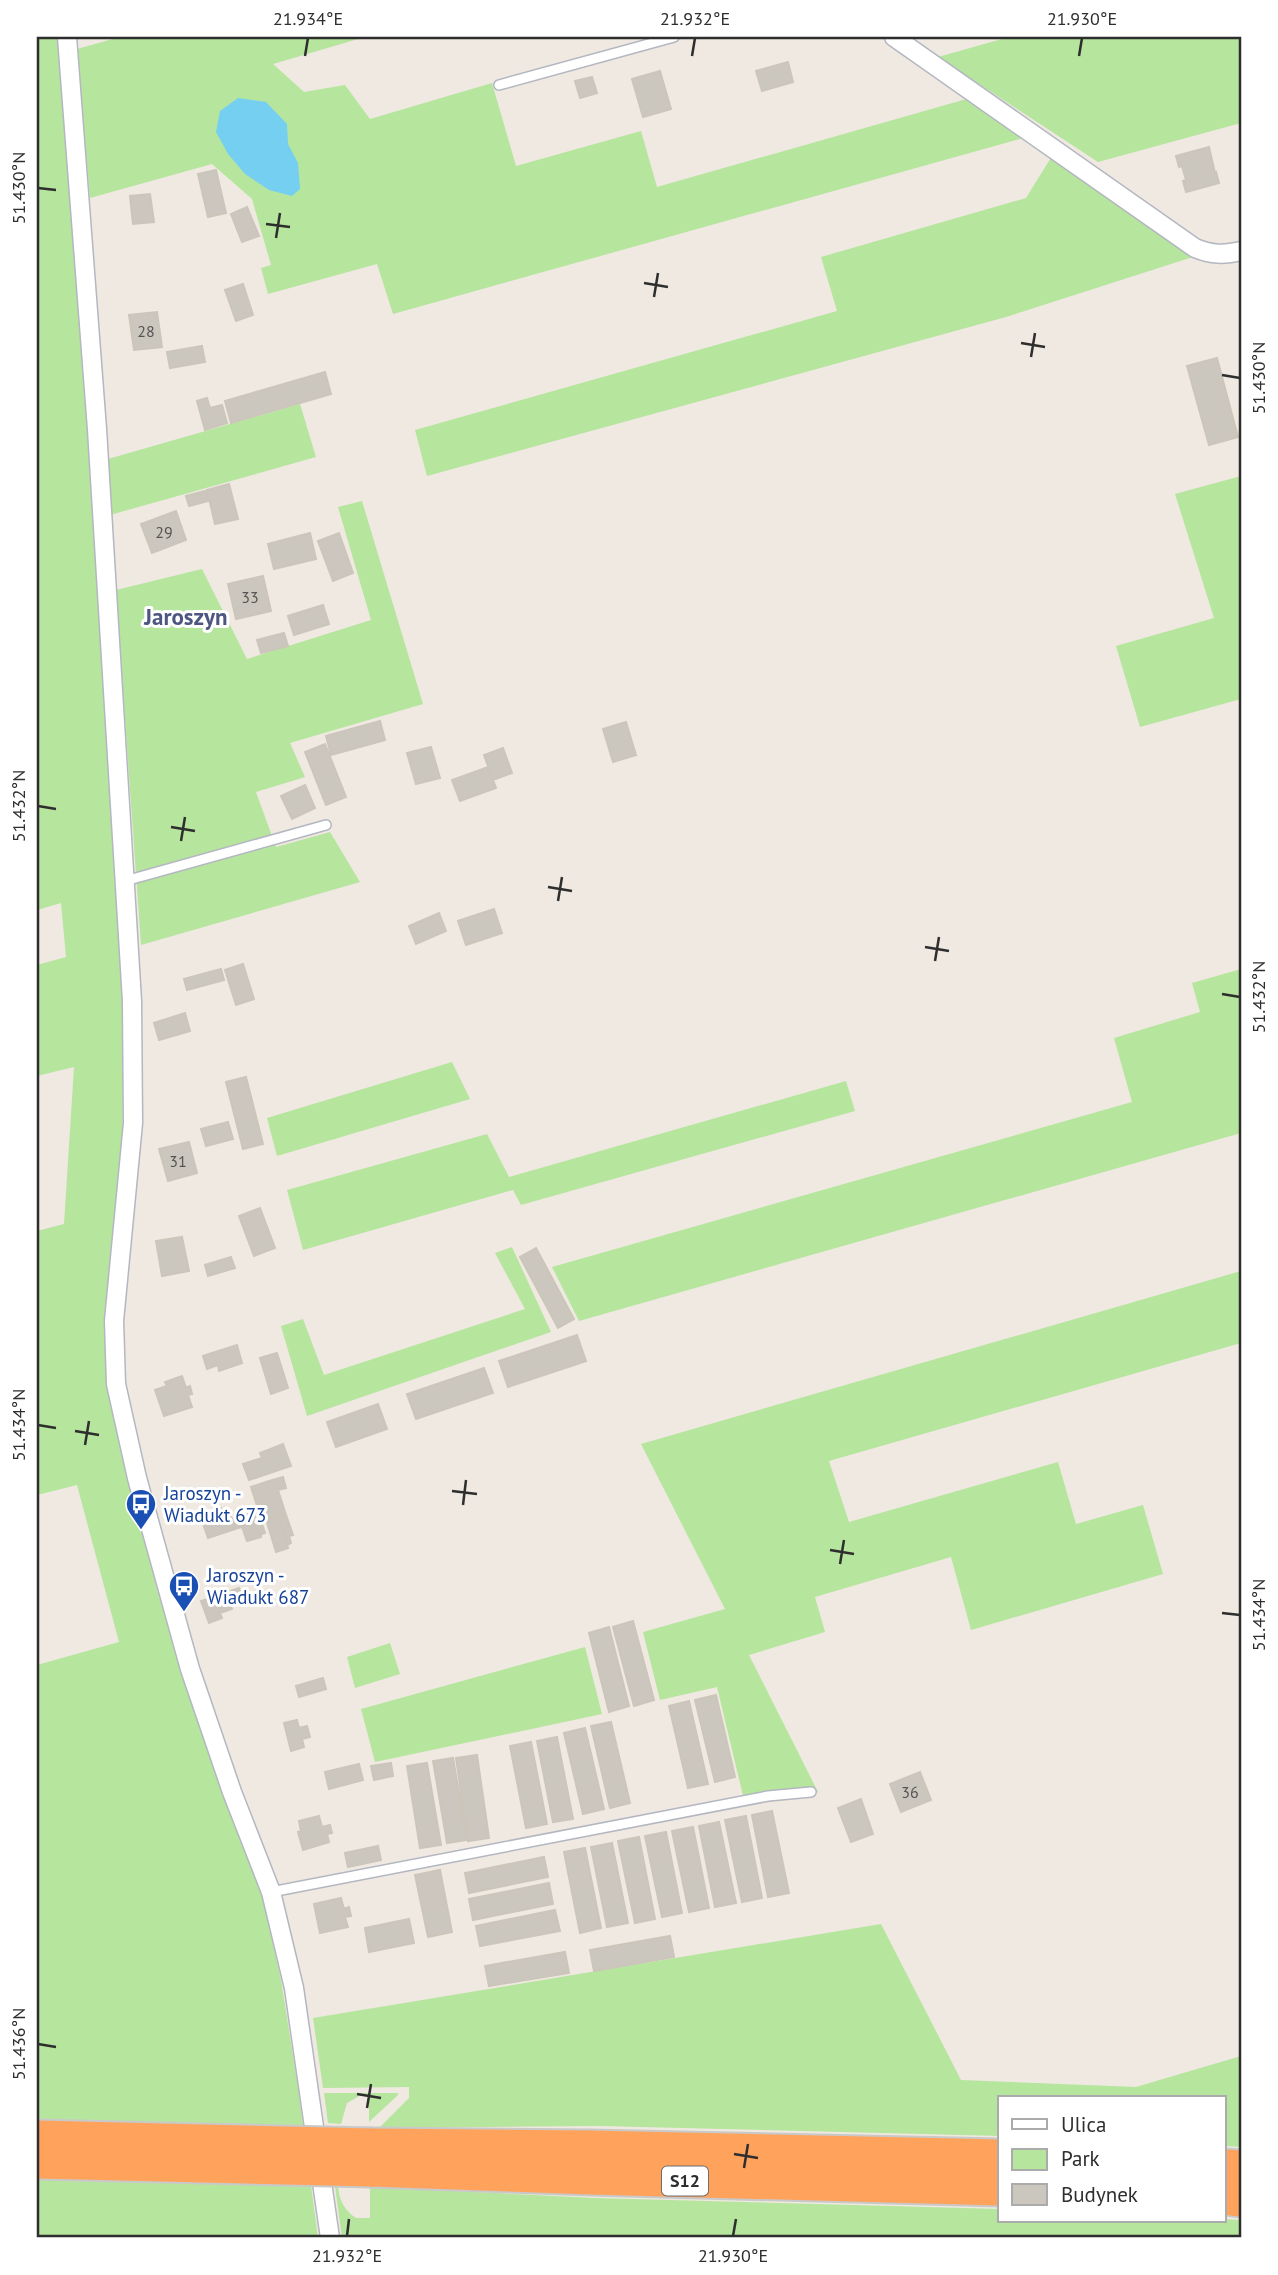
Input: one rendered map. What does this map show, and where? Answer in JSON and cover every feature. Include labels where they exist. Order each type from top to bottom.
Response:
[{"type":"highway","name":"S12","points":[[37,2137],[371,2157],[605,2179],[998,2189]]},
{"type":"highway","name":"S12","points":[[37,2162],[371,2157],[615,2147],[998,2156]]},
{"type":"street","points":[[67,37],[97,429],[132,1001],[133,1123],[114,1321],[116,1384],[137,1478],[190,1669],[232,1792],[271,1892],[294,1988],[330,2238]]},
{"type":"street","points":[[894,37],[1195,248],[1209,254],[1241,251]]},
{"type":"lane","points":[[499,85],[674,37]]},
{"type":"lane","points":[[125,881],[326,825]]},
{"type":"lane","points":[[271,1892],[755,1798],[811,1792]]},
{"type":"green space","points":[[37,37],[58,37],[87,392],[124,999],[122,1161],[109,1305],[131,1482],[156,1586],[198,1721],[263,1899],[281,1980],[318,2238],[37,2238],[37,1665],[119,1642],[77,1485],[37,1495],[37,1231],[64,1224],[74,1067],[37,1076],[37,965],[66,957],[61,903],[37,910]]},
{"type":"green space","points":[[120,37],[365,37],[273,64],[304,92],[345,85],[370,119],[492,83],[516,166],[641,131],[657,187],[970,98],[1023,138],[393,314],[377,264],[268,294],[261,268],[271,265],[252,199],[212,164],[90,198],[77,49]]},
{"type":"green space","points":[[1009,37],[1241,37],[1241,123],[1098,162],[938,57]]},
{"type":"green space","points":[[1052,156],[1196,256],[1006,317],[427,476],[415,430],[837,311],[821,257],[1026,198]]},
{"type":"green space","points":[[300,404],[316,457],[110,515],[108,459]]},
{"type":"green space","points":[[1241,476],[1241,699],[1140,727],[1116,646],[1214,618],[1175,494]]},
{"type":"green space","points":[[362,501],[423,704],[290,743],[305,777],[256,792],[276,847],[330,832],[360,882],[141,945],[116,590],[202,569],[247,659],[371,620],[338,507]]},
{"type":"green space","points":[[1241,969],[1241,1133],[579,1321],[552,1267],[1132,1102],[1114,1038],[1200,1012],[1192,983]]},
{"type":"green space","points":[[452,1062],[470,1099],[277,1156],[267,1118]]},
{"type":"green space","points":[[846,1081],[855,1111],[521,1205],[513,1190],[303,1250],[287,1190],[487,1134],[509,1177]]},
{"type":"green space","points":[[512,1247],[551,1332],[307,1416],[281,1326],[303,1319],[324,1375],[525,1309],[495,1253]]},
{"type":"green space","points":[[1241,1271],[1241,1343],[829,1461],[849,1522],[1058,1462],[1076,1524],[1143,1505],[1163,1574],[971,1630],[951,1557],[815,1597],[825,1632],[749,1655],[818,1792],[745,1804],[717,1687],[660,1700],[643,1632],[725,1609],[641,1444]]},
{"type":"green space","points":[[390,1643],[400,1674],[355,1688],[347,1657]]},
{"type":"green space","points":[[585,1647],[602,1714],[375,1762],[361,1709]]},
{"type":"green space","points":[[881,1924],[961,2080],[1136,2087],[1241,2056],[1241,2147],[1226,2146],[1226,2096],[998,2096],[998,2136],[600,2126],[379,2128],[409,2098],[409,2087],[323,2088],[313,2018]]},
{"type":"green space","points":[[324,2093],[398,2095],[369,2122],[369,2095],[361,2095],[347,2103],[341,2124],[328,2123]]},
{"type":"green space","points":[[335,2186],[338,2186],[345,2208],[356,2218],[370,2218],[370,2187],[595,2198],[998,2209],[998,2222],[1241,2220],[1241,2238],[342,2238]]},
{"type":"water","points":[[238,98],[266,102],[287,124],[288,144],[298,163],[300,189],[292,196],[269,190],[245,174],[228,154],[216,132],[220,111]]},
{"type":"building","points":[[788,62],[793,82],[762,91],[756,71]]},
{"type":"building","points":[[660,71],[671,109],[643,117],[632,79]]},
{"type":"building","points":[[592,77],[597,93],[580,98],[575,81]]},
{"type":"building","points":[[1209,147],[1219,183],[1186,192],[1183,181],[1186,180],[1176,156]]},
{"type":"building","points":[[216,170],[226,213],[208,217],[198,174]]},
{"type":"building","points":[[150,194],[154,222],[133,224],[130,196]]},
{"type":"building","points":[[247,207],[259,236],[242,242],[231,214]]},
{"type":"building","points":[[243,284],[253,315],[236,321],[225,290]]},
{"type":"building","points":[[157,312],[162,347],[134,350],[129,315]]},
{"type":"building","points":[[202,346],[205,362],[170,368],[167,352]]},
{"type":"building","points":[[1217,358],[1238,437],[1209,445],[1187,366]]},
{"type":"building","points":[[325,372],[331,394],[231,423],[225,401]]},
{"type":"building","points":[[207,398],[210,408],[222,405],[227,423],[205,430],[197,401]]},
{"type":"building","points":[[229,484],[238,519],[215,524],[207,490]]},
{"type":"building","points":[[205,491],[208,501],[189,506],[186,496]]},
{"type":"building","points":[[176,511],[186,540],[152,553],[141,524]]},
{"type":"building","points":[[310,533],[316,559],[274,569],[268,544]]},
{"type":"building","points":[[339,533],[353,573],[333,581],[318,541]]},
{"type":"building","points":[[263,576],[271,611],[236,619],[228,584]]},
{"type":"building","points":[[323,605],[329,624],[294,635],[288,616]]},
{"type":"building","points":[[284,633],[288,646],[261,653],[257,640]]},
{"type":"building","points":[[380,721],[385,740],[331,755],[326,736]]},
{"type":"building","points":[[626,722],[636,755],[613,762],[603,729]]},
{"type":"building","points":[[325,744],[346,797],[326,805],[305,752]]},
{"type":"building","points":[[431,747],[440,778],[416,784],[407,753]]},
{"type":"building","points":[[503,748],[512,773],[493,780],[484,755]]},
{"type":"building","points":[[488,767],[496,788],[460,801],[452,780]]},
{"type":"building","points":[[305,785],[315,808],[292,819],[281,796]]},
{"type":"building","points":[[494,909],[502,933],[466,945],[458,921]]},
{"type":"building","points":[[439,913],[446,931],[416,944],[409,926]]},
{"type":"building","points":[[243,964],[254,999],[236,1005],[225,970]]},
{"type":"building","points":[[221,969],[224,980],[187,990],[184,979]]},
{"type":"building","points":[[185,1013],[190,1031],[159,1040],[154,1023]]},
{"type":"building","points":[[246,1077],[263,1144],[243,1149],[226,1082]]},
{"type":"building","points":[[228,1122],[233,1139],[206,1146],[201,1129]]},
{"type":"building","points":[[189,1142],[197,1173],[168,1181],[159,1149]]},
{"type":"building","points":[[260,1208],[275,1248],[254,1256],[239,1216]]},
{"type":"building","points":[[182,1237],[189,1271],[162,1276],[156,1241]]},
{"type":"building","points":[[536,1248],[574,1319],[558,1328],[520,1257]]},
{"type":"building","points":[[231,1257],[235,1268],[208,1276],[205,1265]]},
{"type":"building","points":[[577,1335],[586,1361],[508,1387],[499,1361]]},
{"type":"building","points":[[237,1345],[242,1363],[219,1371],[218,1365],[207,1369],[203,1356]]},
{"type":"building","points":[[277,1353],[288,1388],[271,1394],[260,1358]]},
{"type":"building","points":[[484,1368],[493,1393],[416,1419],[407,1394]]},
{"type":"building","points":[[182,1376],[186,1388],[190,1386],[192,1394],[188,1395],[192,1407],[164,1416],[155,1390],[167,1386],[165,1382]]},
{"type":"building","points":[[378,1404],[387,1429],[336,1447],[327,1422]]},
{"type":"building","points":[[283,1444],[291,1466],[249,1480],[243,1464],[262,1458],[260,1453]]},
{"type":"building","points":[[283,1477],[286,1488],[278,1490],[285,1512],[277,1515],[266,1482]]},
{"type":"building","points":[[266,1482],[277,1515],[262,1521],[251,1487]]},
{"type":"building","points":[[221,1508],[225,1519],[231,1517],[235,1529],[208,1538],[200,1515]]},
{"type":"building","points":[[259,1511],[262,1521],[235,1529],[232,1519]]},
{"type":"building","points":[[285,1512],[293,1535],[289,1536],[291,1543],[287,1545],[278,1515]]},
{"type":"building","points":[[278,1515],[288,1548],[276,1552],[266,1519]]},
{"type":"building","points":[[261,1521],[265,1533],[247,1541],[242,1527]]},
{"type":"building","points":[[239,1588],[243,1600],[230,1604],[232,1609],[220,1613],[222,1618],[209,1623],[201,1601]]},
{"type":"building","points":[[633,1621],[654,1700],[634,1706],[613,1627]]},
{"type":"building","points":[[609,1627],[629,1706],[609,1712],[589,1633]]},
{"type":"building","points":[[323,1678],[326,1689],[299,1697],[296,1686]]},
{"type":"building","points":[[716,1695],[735,1777],[715,1782],[695,1700]]},
{"type":"building","points":[[689,1701],[708,1784],[688,1788],[669,1706]]},
{"type":"building","points":[[297,1720],[299,1728],[307,1726],[310,1737],[302,1739],[304,1747],[291,1751],[284,1723]]},
{"type":"building","points":[[611,1722],[630,1803],[610,1808],[591,1726]]},
{"type":"building","points":[[585,1728],[604,1809],[583,1814],[564,1733]]},
{"type":"building","points":[[557,1737],[573,1819],[553,1822],[537,1741]]},
{"type":"building","points":[[531,1742],[547,1824],[526,1828],[510,1746]]},
{"type":"building","points":[[477,1755],[489,1838],[468,1841],[456,1758]]},
{"type":"building","points":[[453,1758],[467,1840],[447,1843],[433,1761]]},
{"type":"building","points":[[391,1763],[393,1776],[374,1780],[371,1766]]},
{"type":"building","points":[[427,1763],[441,1845],[420,1848],[407,1766]]},
{"type":"building","points":[[359,1764],[363,1780],[329,1789],[325,1772]]},
{"type":"building","points":[[920,1772],[931,1800],[901,1812],[890,1784]]},
{"type":"building","points":[[861,1799],[873,1834],[851,1842],[838,1808]]},
{"type":"building","points":[[772,1811],[789,1893],[768,1897],[752,1815]]},
{"type":"building","points":[[319,1816],[322,1827],[330,1825],[332,1833],[327,1834],[329,1842],[303,1850],[298,1832],[301,1831],[299,1821]]},
{"type":"building","points":[[746,1816],[762,1898],[742,1902],[725,1820]]},
{"type":"building","points":[[719,1822],[736,1903],[715,1907],[699,1826]]},
{"type":"building","points":[[693,1827],[709,1908],[689,1912],[672,1831]]},
{"type":"building","points":[[666,1832],[682,1913],[662,1917],[645,1836]]},
{"type":"building","points":[[639,1837],[655,1919],[635,1923],[618,1841]]},
{"type":"building","points":[[612,1843],[628,1923],[607,1927],[591,1847]]},
{"type":"building","points":[[378,1846],[381,1860],[348,1867],[345,1853]]},
{"type":"building","points":[[585,1848],[601,1928],[580,1933],[564,1852]]},
{"type":"building","points":[[544,1857],[548,1877],[469,1893],[465,1873]]},
{"type":"building","points":[[440,1870],[452,1932],[428,1937],[415,1875]]},
{"type":"building","points":[[549,1883],[553,1904],[473,1920],[469,1899]]},
{"type":"building","points":[[341,1898],[344,1909],[349,1907],[351,1916],[345,1917],[348,1927],[320,1933],[314,1904]]},
{"type":"building","points":[[555,1910],[560,1931],[480,1946],[476,1926]]},
{"type":"building","points":[[409,1919],[414,1943],[369,1952],[365,1928]]},
{"type":"building","points":[[670,1936],[674,1957],[594,1971],[590,1950]]},
{"type":"building","points":[[565,1952],[569,1973],[489,1986],[485,1966]]},
{"type":"place","name":"Jaroszyn - Wiadukt 673","points":[[141,1531]]},
{"type":"place","name":"Jaroszyn - Wiadukt 687","points":[[184,1613]]},
{"type":"district","name":"Jaroszyn","points":[[186,617]]}]
